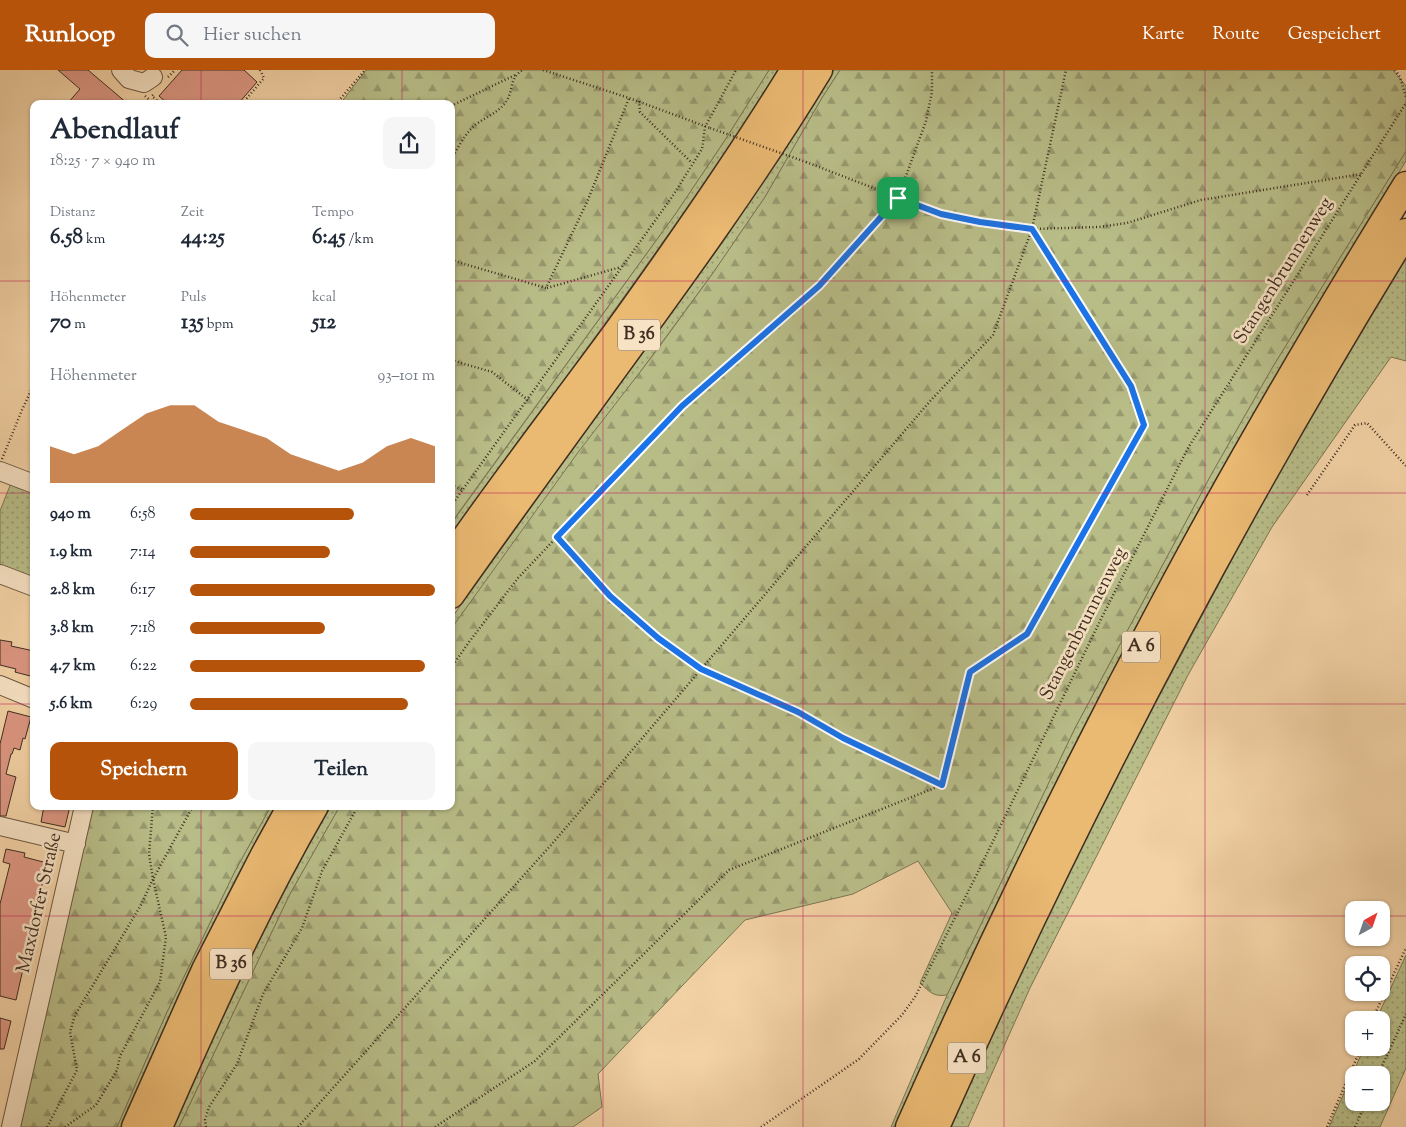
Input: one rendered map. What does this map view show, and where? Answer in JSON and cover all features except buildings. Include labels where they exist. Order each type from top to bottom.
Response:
[{"type":"highway","name":"B 36","points":[[455,552],[674,250],[767,114],[794,70]]},
{"type":"highway","name":"B 36","points":[[455,589],[700,250],[762,160],[819,70]]},
{"type":"highway","name":"A 6","points":[[909,1127],[1014,898],[1112,701],[1227,488],[1292,374],[1406,185]]},
{"type":"highway","name":"A 6","points":[[936,1127],[1038,906],[1149,685],[1249,499],[1355,314],[1406,232]]},
{"type":"highway","name":"B 36","points":[[135,1127],[205,970],[289,810]]},
{"type":"highway","name":"B 36","points":[[159,1127],[244,937],[313,810]]},
{"type":"street","points":[[121,70],[129,79],[154,84]]},
{"type":"street","points":[[0,471],[30,482]]},
{"type":"street","points":[[0,574],[30,585]]},
{"type":"street","points":[[1,690],[30,698]]},
{"type":"street","name":"Maxdorfer Straße","points":[[11,1127],[83,810]]},
{"type":"street","points":[[0,826],[76,844]]},
{"type":"path","points":[[245,100],[264,78],[260,70]]},
{"type":"path","points":[[339,100],[365,70]]},
{"type":"path","points":[[455,104],[523,70]]},
{"type":"path","points":[[543,70],[639,101],[941,214],[980,222],[1032,229],[1099,227],[1127,223],[1201,200],[1362,174]]},
{"type":"path","points":[[455,501],[672,197],[702,148],[705,126],[736,70]]},
{"type":"path","points":[[455,662],[518,578],[682,406],[819,286],[898,198],[926,121],[932,92],[932,70]]},
{"type":"path","points":[[298,1127],[552,845],[930,400],[993,335],[1032,229],[1066,70]]},
{"type":"path","points":[[1396,70],[1406,97]]},
{"type":"path","points":[[455,153],[470,129],[499,109],[507,99],[516,74]]},
{"type":"path","points":[[154,84],[152,96],[157,100]]},
{"type":"path","points":[[546,288],[587,202],[629,98]]},
{"type":"path","points":[[639,101],[640,112],[692,163]]},
{"type":"path","name":"Stangenbrunnenweg","points":[[761,1127],[859,1059],[902,1015],[915,997],[1102,617],[1188,448],[1406,103]]},
{"type":"path","points":[[942,785],[970,672],[1027,634],[1144,425],[1131,386],[1032,229]]},
{"type":"path","points":[[455,261],[546,288],[623,267]]},
{"type":"path","points":[[455,361],[492,372],[528,400]]},
{"type":"path","points":[[0,464],[30,393]]},
{"type":"path","points":[[1307,495],[1355,425],[1367,423],[1406,466]]},
{"type":"path","points":[[455,487],[463,490]]},
{"type":"path","points":[[557,537],[610,596],[658,638],[701,669],[798,712],[843,738],[942,785]]},
{"type":"path","points":[[435,1127],[535,1062],[729,870],[942,785]]},
{"type":"path","points":[[64,1127],[96,1105],[117,1070],[120,1056],[160,982],[166,937],[149,854],[153,810]]},
{"type":"path","points":[[47,1127],[77,1070],[70,1032],[75,1015],[141,905],[191,810]]},
{"type":"path","points":[[206,1127],[205,1120],[208,1106],[237,1064],[263,994],[302,928],[322,871],[356,810]]},
{"type":"path","points":[[1376,1011],[1406,948]]},
{"type":"path","points":[[1382,1066],[1406,1014]]},
{"type":"path","points":[[1326,1127],[1357,1056]]},
{"type":"path","points":[[1355,1127],[1362,1111]]},
{"type":"green space","points":[[366,70],[769,70],[676,213],[455,518],[455,100],[343,100]]},
{"type":"green space","points":[[769,70],[778,70],[700,189],[455,530],[455,518],[676,213]]},
{"type":"green space","points":[[834,70],[840,70],[765,197],[713,273],[455,624],[455,613],[725,239]]},
{"type":"green space","points":[[840,70],[1393,70],[1406,86],[1406,151],[1272,368],[1212,473],[1075,728],[947,995],[935,994],[920,983],[952,913],[918,861],[853,894],[745,920],[598,1074],[602,1107],[573,1127],[179,1127],[290,894],[338,810],[455,810],[455,623],[579,451],[654,354],[713,273],[765,197]]},
{"type":"green space","points":[[1406,151],[1406,161],[1261,401],[1129,640],[1007,882],[894,1127],[891,1127],[947,995],[1075,728],[1212,473],[1272,368]]},
{"type":"green space","points":[[1406,258],[1406,361],[1391,357],[1272,527],[1188,675],[1030,988],[968,1127],[951,1127],[1030,952],[1084,840],[1144,725],[1264,499]]},
{"type":"green space","points":[[11,483],[30,490],[30,583],[0,572],[0,511]]},
{"type":"green space","points":[[88,810],[269,810],[235,871],[166,1014],[117,1127],[13,1127]]},
{"type":"green space","points":[[269,810],[273,810],[197,955],[121,1127],[117,1127],[166,1014],[235,871]]},
{"type":"green space","points":[[329,810],[338,810],[290,894],[179,1127],[173,1127],[248,964]]},
{"type":"green space","points":[[1406,955],[1406,1068],[1390,1104],[1390,1066],[1356,1066],[1360,1056],[1390,1056],[1390,1011],[1380,1011],[1385,1001],[1390,1001],[1390,990]]},
{"type":"green space","points":[[1345,1091],[1345,1111],[1387,1111],[1380,1127],[1329,1127]]},
{"type":"route","points":[[898,198],[941,214],[980,222],[1032,229],[1131,386],[1144,425],[1027,634],[970,672],[942,785],[843,738],[798,712],[701,669],[658,638],[610,596],[557,537],[682,406],[819,286],[898,198]]}]
